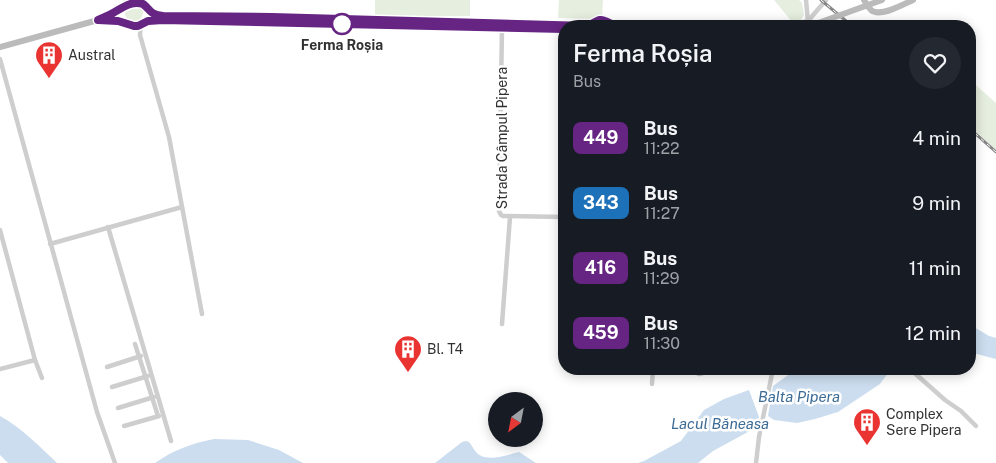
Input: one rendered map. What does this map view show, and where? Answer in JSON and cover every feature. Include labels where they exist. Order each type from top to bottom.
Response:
[{"type":"main road","points":[[0,47],[98,20],[113,13],[130,1],[138,0],[152,13],[163,16],[558,25]]},
{"type":"main road","points":[[864,0],[872,10],[878,13],[913,0]]},
{"type":"main road","points":[[821,20],[882,0]]},
{"type":"main road","points":[[127,3],[121,12],[123,20],[128,24]]},
{"type":"main road","points":[[143,23],[147,16],[145,5]]},
{"type":"main road","points":[[98,20],[111,20],[138,26],[155,20],[163,20],[558,29]]},
{"type":"street","points":[[806,0],[808,20]]},
{"type":"street","points":[[812,20],[826,0]]},
{"type":"street","points":[[143,23],[140,35],[169,137],[202,314]]},
{"type":"street","points":[[128,24],[140,35]]},
{"type":"street","name":"Strada Câmpul Pipera","points":[[502,28],[499,211],[503,216],[510,217],[558,217]]},
{"type":"street","points":[[0,58],[97,412],[115,463]]},
{"type":"street","points":[[50,244],[182,207]]},
{"type":"street","points":[[502,324],[510,217]]},
{"type":"street","points":[[108,227],[145,354],[148,376]]},
{"type":"street","points":[[0,230],[34,360],[42,378]]},
{"type":"street","points":[[135,344],[171,441]]},
{"type":"street","points":[[107,367],[145,354]]},
{"type":"street","points":[[0,362],[1,369],[34,360]]},
{"type":"street","points":[[652,384],[653,375]]},
{"type":"street","points":[[756,463],[759,437],[772,375]]},
{"type":"street","points":[[917,375],[945,400],[961,411],[976,426]]},
{"type":"street","points":[[112,387],[148,376]]},
{"type":"street","points":[[118,408],[155,397]]},
{"type":"street","points":[[124,426],[161,415]]},
{"type":"green space","points":[[375,0],[470,0],[470,16],[375,17]]},
{"type":"green space","points":[[559,0],[603,0],[602,19],[558,18]]},
{"type":"green space","points":[[774,0],[799,0],[802,3],[804,15],[801,20],[791,20]]},
{"type":"green space","points":[[130,4],[138,4],[143,9],[141,20],[130,22],[125,17],[125,9]]},
{"type":"green space","points":[[976,85],[996,103],[996,150],[976,132]]},
{"type":"water","points":[[976,328],[996,338],[996,359],[976,354]]},
{"type":"water","name":"Balta Pipera","points":[[788,375],[887,375],[880,384],[838,412],[797,423],[774,420],[768,416],[773,386]]},
{"type":"water","name":"Balta Pipera","points":[[749,390],[759,417],[757,427],[713,451],[698,463],[638,463],[681,441],[704,410],[724,399]]},
{"type":"water","points":[[0,416],[23,432],[57,463],[8,463],[0,455]]},
{"type":"water","points":[[214,439],[248,440],[279,450],[303,463],[155,463],[183,448]]},
{"type":"water","points":[[466,441],[469,442],[476,452],[485,457],[490,458],[519,452],[536,463],[435,463]]},
{"type":"railway","points":[[821,0],[845,20]]},
{"type":"railway","points":[[976,134],[996,152]]},
{"type":"bus line","name":"449","points":[[558,25],[163,16],[152,13],[138,0],[130,1],[113,13],[98,20],[118,21],[134,26],[148,21],[163,20],[558,29]]},
{"type":"place","name":"Ferma Roșia","points":[[342,24]]},
{"type":"place","name":"Austral","points":[[49,79]]},
{"type":"place","name":"Bl. T4","points":[[408,373]]},
{"type":"place","name":"Complex Sere Pipera","points":[[867,446]]},
{"type":"water label","name":"Lacul Băneasa","points":[[720,424]]}]
